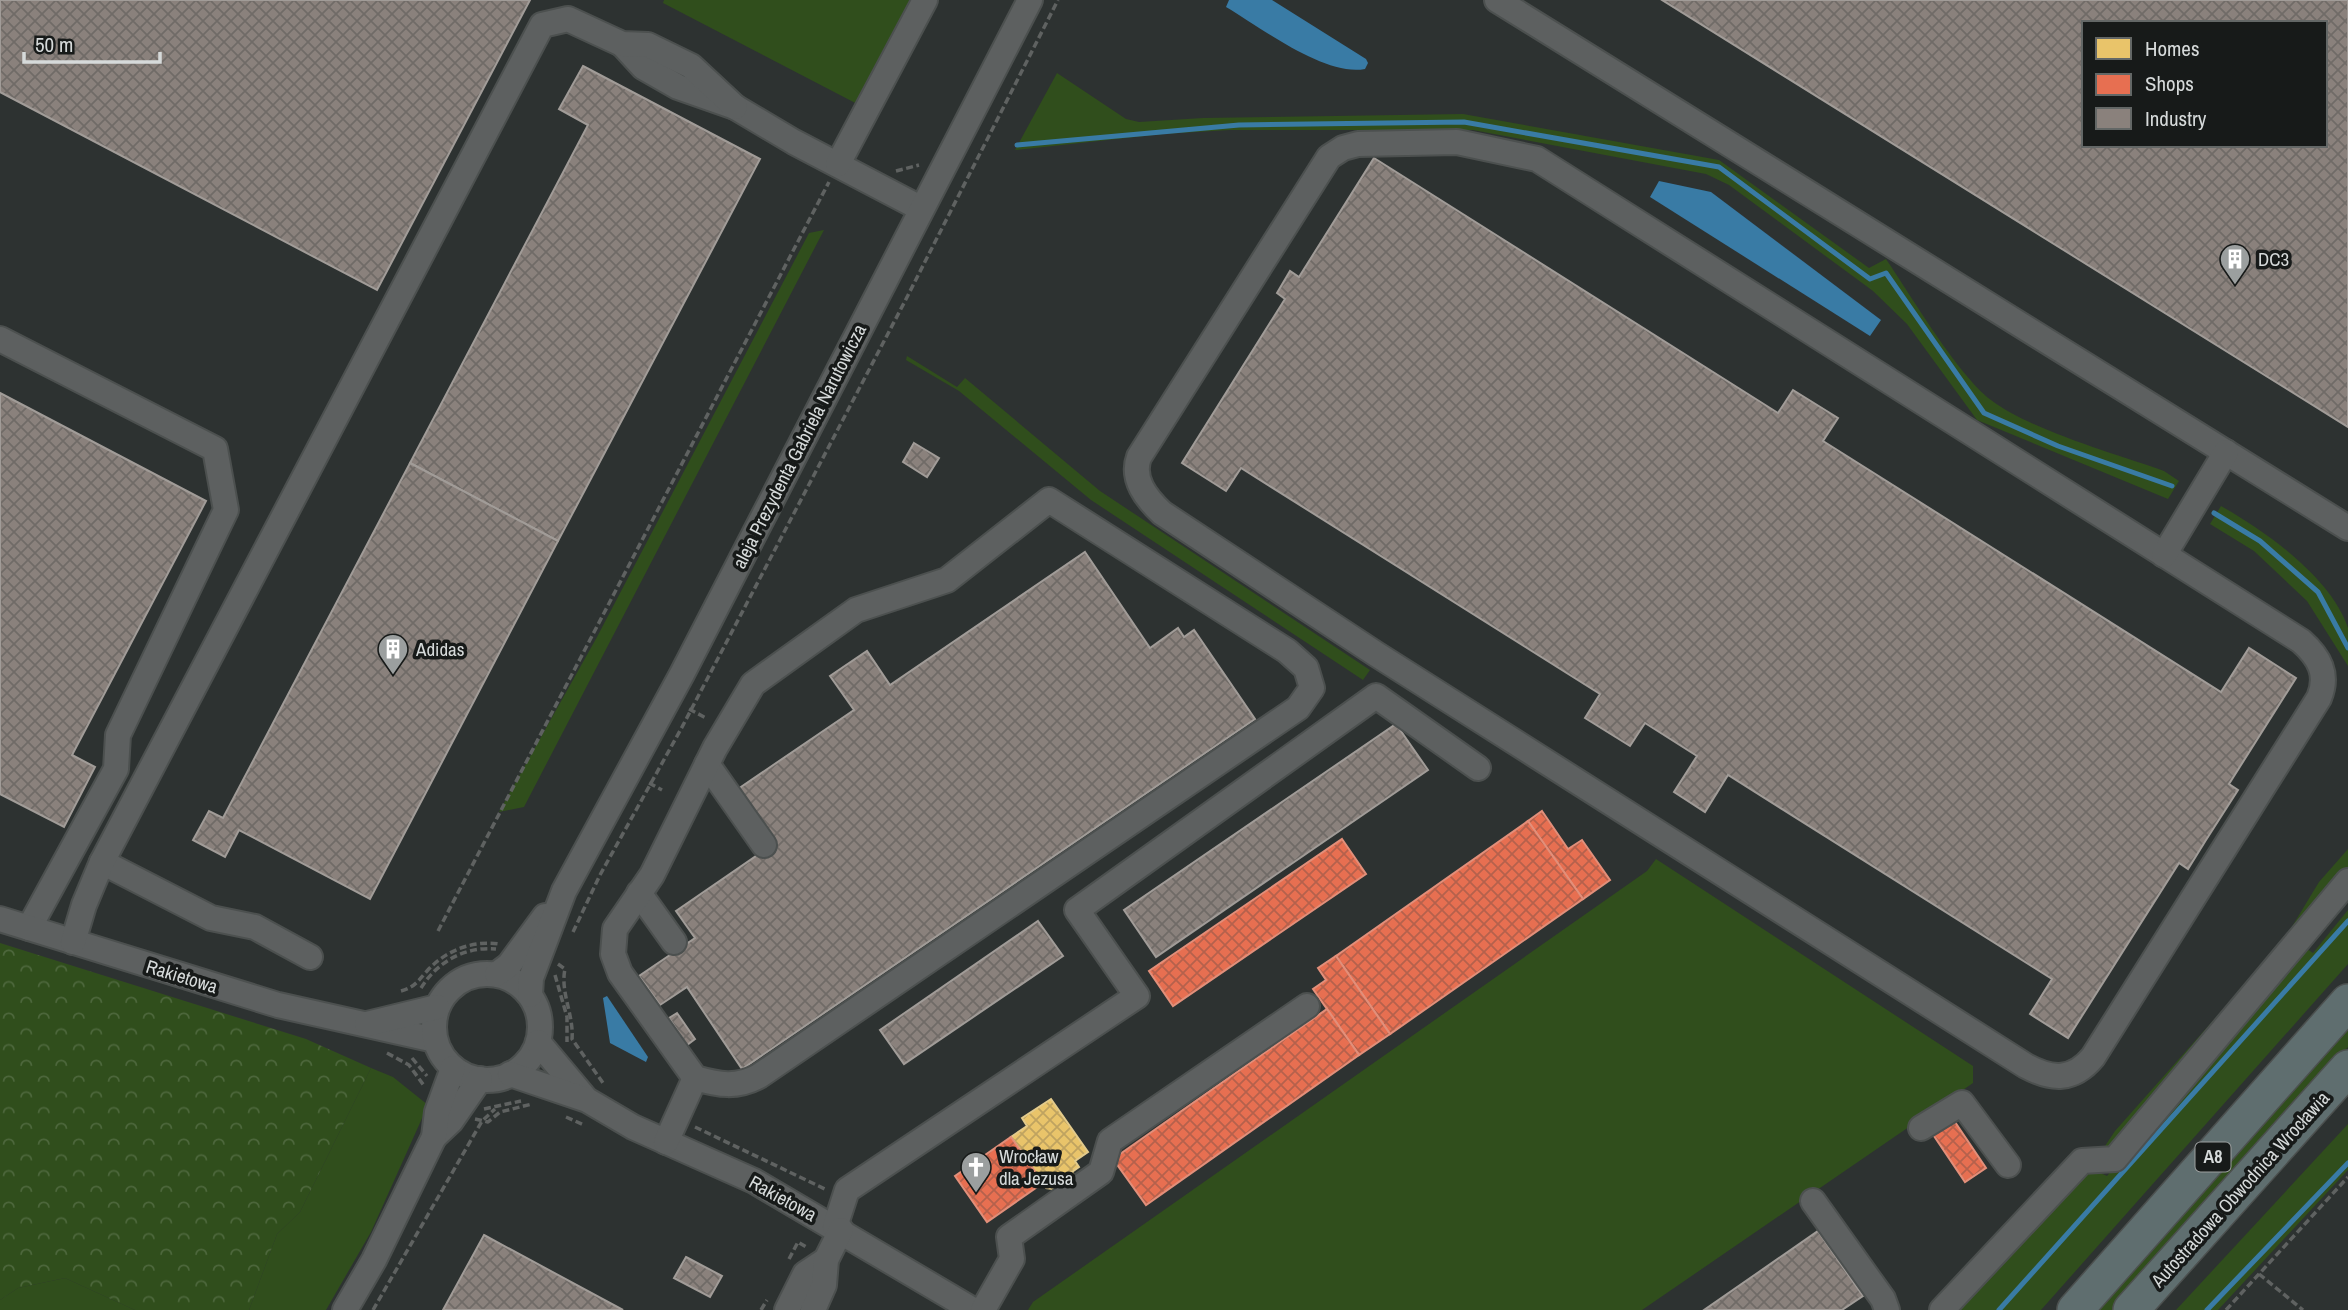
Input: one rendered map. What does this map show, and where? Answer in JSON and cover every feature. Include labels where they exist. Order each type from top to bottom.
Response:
[{"type":"highway","name":"A8","points":[[2075,1310],[2348,1002]]},
{"type":"highway","name":"Autostradowa Obwodnica Wrocławia","points":[[2131,1310],[2348,1068]]},
{"type":"street","points":[[838,164],[925,0]]},
{"type":"street","name":"aleja Prezydenta Gabriela Narutowicza","points":[[530,995],[531,978],[564,891],[682,674],[920,208],[1030,0]]},
{"type":"street","points":[[1497,0],[2348,528]]},
{"type":"street","points":[[73,942],[102,862],[542,25],[568,19],[622,44],[642,67],[678,87],[735,107],[920,208]]},
{"type":"street","points":[[1457,142],[1537,159],[2164,555],[2310,649],[2322,666],[2322,693],[2093,1057],[2082,1070],[2056,1077],[2040,1073],[2001,1050],[1376,654],[1185,528],[1163,513],[1145,495],[1137,478],[1137,461],[1329,157],[1343,148],[1358,144],[1457,142]]},
{"type":"street","points":[[0,339],[215,449],[226,510],[118,735],[116,769],[29,928]]},
{"type":"street","points":[[2164,555],[2225,452]]},
{"type":"street","points":[[1049,500],[1287,651],[1306,667],[1311,678],[1309,696],[1298,708],[759,1076],[735,1085],[719,1085],[695,1078],[616,964],[615,929],[639,893],[652,875],[707,764],[753,684],[856,610],[947,580],[1049,500]]},
{"type":"street","points":[[813,1310],[824,1285],[826,1260],[838,1228],[842,1199],[847,1190],[1137,996],[1077,910],[1376,696],[1478,768]]},
{"type":"street","points":[[707,764],[764,845]]},
{"type":"street","points":[[102,862],[211,918],[256,927],[310,957]]},
{"type":"street","points":[[1942,1310],[2082,1161],[2115,1159],[2348,881]]},
{"type":"street","name":"aleja Prezydenta Gabriela Narutowicza","points":[[497,974],[509,965],[564,891]]},
{"type":"street","points":[[639,893],[674,942]]},
{"type":"street","name":"Rakietowa","points":[[0,919],[278,1005],[435,1041]]},
{"type":"street","points":[[497,974],[509,978],[530,995],[539,1017],[538,1042],[528,1061],[510,1074],[497,1079],[480,1079],[453,1068],[440,1053],[433,1024],[437,1007],[443,994],[467,976],[497,974]]},
{"type":"street","points":[[983,1310],[1012,1259],[1009,1237],[1101,1172],[1110,1141],[1307,1006]]},
{"type":"street","name":"Rakietowa","points":[[367,1024],[401,1014],[412,1016],[437,1007]]},
{"type":"street","name":"Rakietowa","points":[[538,1042],[595,1092],[666,1142],[754,1181],[838,1228],[973,1310]]},
{"type":"street","points":[[434,1137],[436,1090],[453,1068]]},
{"type":"street","name":"Rakietowa","points":[[510,1074],[595,1092]]},
{"type":"street","points":[[666,1142],[695,1078]]},
{"type":"street","points":[[345,1310],[374,1260],[434,1137],[452,1121],[480,1079]]},
{"type":"street","points":[[1921,1128],[1962,1103],[2008,1165]]},
{"type":"street","points":[[1813,1201],[1887,1310]]},
{"type":"street","points":[[786,1310],[805,1275],[826,1260]]},
{"type":"path","points":[[568,942],[600,875],[681,729],[968,180],[1058,0]]},
{"type":"path","points":[[890,170],[905,171],[919,166],[928,157],[968,180]]},
{"type":"path","points":[[438,931],[838,164]]},
{"type":"path","points":[[401,991],[416,985],[433,965],[457,949],[482,943],[502,947],[481,948],[452,957],[432,973],[413,996]]},
{"type":"path","points":[[563,953],[555,976],[567,1017],[568,1047]]},
{"type":"path","points":[[558,964],[565,969],[565,990],[573,1024],[572,1039],[595,1092]]},
{"type":"path","points":[[385,1052],[409,1065],[422,1085],[436,1090]]},
{"type":"path","points":[[413,1059],[436,1090]]},
{"type":"path","points":[[477,1107],[496,1107],[534,1097]]},
{"type":"path","points":[[482,1121],[488,1122],[500,1112],[533,1104],[540,1106]]},
{"type":"path","points":[[373,1310],[482,1121],[496,1107]]},
{"type":"path","points":[[677,1120],[778,1164],[842,1199]]},
{"type":"path","points":[[2226,1310],[2348,1177]]},
{"type":"path","points":[[2259,1275],[2303,1310]]},
{"type":"green space","points":[[664,0],[919,0],[863,107],[663,3]]},
{"type":"green space","points":[[1057,73],[1126,119],[1139,122],[1203,118],[1463,114],[1719,160],[1869,268],[1886,259],[1950,354],[1991,400],[2050,431],[2164,471],[2179,481],[2168,499],[1977,420],[1907,324],[1873,291],[1729,185],[1706,174],[1473,130],[1230,130],[1163,134],[1015,150]]},
{"type":"green space","points":[[824,230],[524,807],[499,812],[597,637],[809,233]]},
{"type":"green space","points":[[907,356],[957,387],[965,378],[1100,491],[1370,670],[1363,680],[1091,500],[959,391],[906,360]]},
{"type":"green space","points":[[2221,506],[2257,528],[2295,557],[2327,591],[2340,609],[2348,628],[2348,666],[2307,601],[2254,551],[2210,524]]},
{"type":"green space","points":[[2348,849],[2348,872],[2123,1144],[2103,1149],[2115,1131],[2282,943],[2319,882]]},
{"type":"green space","points":[[1656,859],[1973,1066],[1973,1083],[1642,1310],[1028,1310],[1033,1302],[1647,871]]},
{"type":"green space","points":[[2348,910],[2348,964],[2041,1310],[1949,1310],[2078,1175],[2096,1171],[2107,1176],[2304,947],[2313,953]]},
{"type":"green space","points":[[0,943],[306,1039],[371,1068],[300,1212],[277,1234],[249,1310],[135,1310],[65,1278],[18,1288],[0,1300]]},
{"type":"green space","points":[[2348,1025],[2348,1047],[2113,1310],[2094,1310]]},
{"type":"green space","points":[[371,1068],[393,1077],[428,1105],[371,1232],[326,1310],[249,1310],[277,1234],[300,1212]]},
{"type":"green space","points":[[2348,1124],[2348,1170],[2218,1310],[2176,1310]]},
{"type":"green space","points":[[65,1278],[135,1310],[0,1310],[0,1300],[18,1288]]},
{"type":"water","points":[[1229,0],[1272,0],[1366,59],[1368,63],[1365,69],[1349,69],[1312,58],[1274,38],[1226,7]]},
{"type":"water","points":[[1659,181],[1711,192],[1881,320],[1870,336],[1650,197]]},
{"type":"water","points":[[607,996],[648,1057],[646,1062],[610,1043],[603,998]]},
{"type":"building: Homes","points":[[1051,1099],[1088,1152],[1075,1161],[1079,1167],[1072,1172],[1074,1175],[1061,1185],[1060,1190],[1046,1188],[1011,1137],[1027,1126],[1022,1118]]},
{"type":"building: Shops","points":[[1542,811],[1568,849],[1582,840],[1610,880],[1583,899],[1528,821]]},
{"type":"building: Shops","points":[[1528,821],[1583,899],[1390,1034],[1336,956]]},
{"type":"building: Shops","points":[[1342,839],[1366,874],[1173,1006],[1149,971]]},
{"type":"building: Shops","points":[[1336,956],[1390,1034],[1359,1055],[1313,989],[1326,980],[1318,968]]},
{"type":"building: Shops","points":[[1327,1009],[1359,1055],[1146,1205],[1113,1159]]},
{"type":"building: Shops","points":[[1953,1119],[1986,1168],[1965,1182],[1932,1133]]},
{"type":"building: Shops","points":[[1011,1137],[1043,1183],[987,1222],[955,1176]]},
{"type":"building: Industry","points":[[0,0],[530,0],[377,290],[0,92]]},
{"type":"building: Industry","name":"DC3","points":[[1662,0],[2348,0],[2348,427]]},
{"type":"building: Industry","points":[[583,66],[760,159],[558,541],[410,463],[588,125],[559,109]]},
{"type":"building: Industry","points":[[1374,158],[1778,413],[1793,390],[1838,418],[1823,441],[2221,692],[2249,648],[2296,678],[2229,784],[2238,790],[2188,869],[2179,863],[2068,1038],[2030,1014],[2052,979],[1728,775],[1705,812],[1674,792],[1697,756],[1645,723],[1630,746],[1585,718],[1600,694],[1241,468],[1226,491],[1182,463],[1285,299],[1277,293],[1290,271],[1299,277]]},
{"type":"building: Industry","points":[[0,393],[206,501],[72,755],[95,767],[64,827],[0,794]]},
{"type":"building: Industry","points":[[914,443],[939,458],[927,477],[903,462]]},
{"type":"building: Industry","name":"Adidas","points":[[410,463],[558,541],[370,899],[239,830],[225,857],[193,840],[209,811],[223,818]]},
{"type":"building: Industry","points":[[1085,552],[1150,648],[1178,628],[1184,637],[1194,630],[1255,719],[742,1069],[687,987],[660,1005],[639,976],[695,938],[676,911],[775,843],[738,789],[854,710],[830,676],[867,651],[890,685]]},
{"type":"building: Industry","points":[[1396,724],[1428,770],[1156,957],[1124,910]]},
{"type":"building: Industry","points":[[1038,921],[1063,956],[904,1064],[880,1030]]},
{"type":"building: Industry","points":[[677,1013],[695,1039],[687,1045],[669,1018]]},
{"type":"building: Industry","points":[[1818,1231],[1863,1296],[1842,1310],[1704,1310]]},
{"type":"building: Industry","points":[[484,1235],[623,1310],[443,1310]]},
{"type":"building: Industry","points":[[686,1257],[722,1276],[710,1297],[674,1278]]},
{"type":"waterway","points":[[1017,145],[1239,125],[1464,122],[1719,167],[1870,279],[1886,273],[1984,413],[2058,446],[2172,486]]},
{"type":"waterway","points":[[2214,513],[2260,541],[2318,592],[2348,648]]},
{"type":"waterway","points":[[1999,1310],[2348,921]]},
{"type":"waterway","points":[[2207,1310],[2348,1163]]},
{"type":"place","name":"DC3","points":[[2235,286]]},
{"type":"place","name":"Adidas","points":[[393,676]]},
{"type":"place","name":"Wrocław dla Jezusa","points":[[976,1194]]}]
